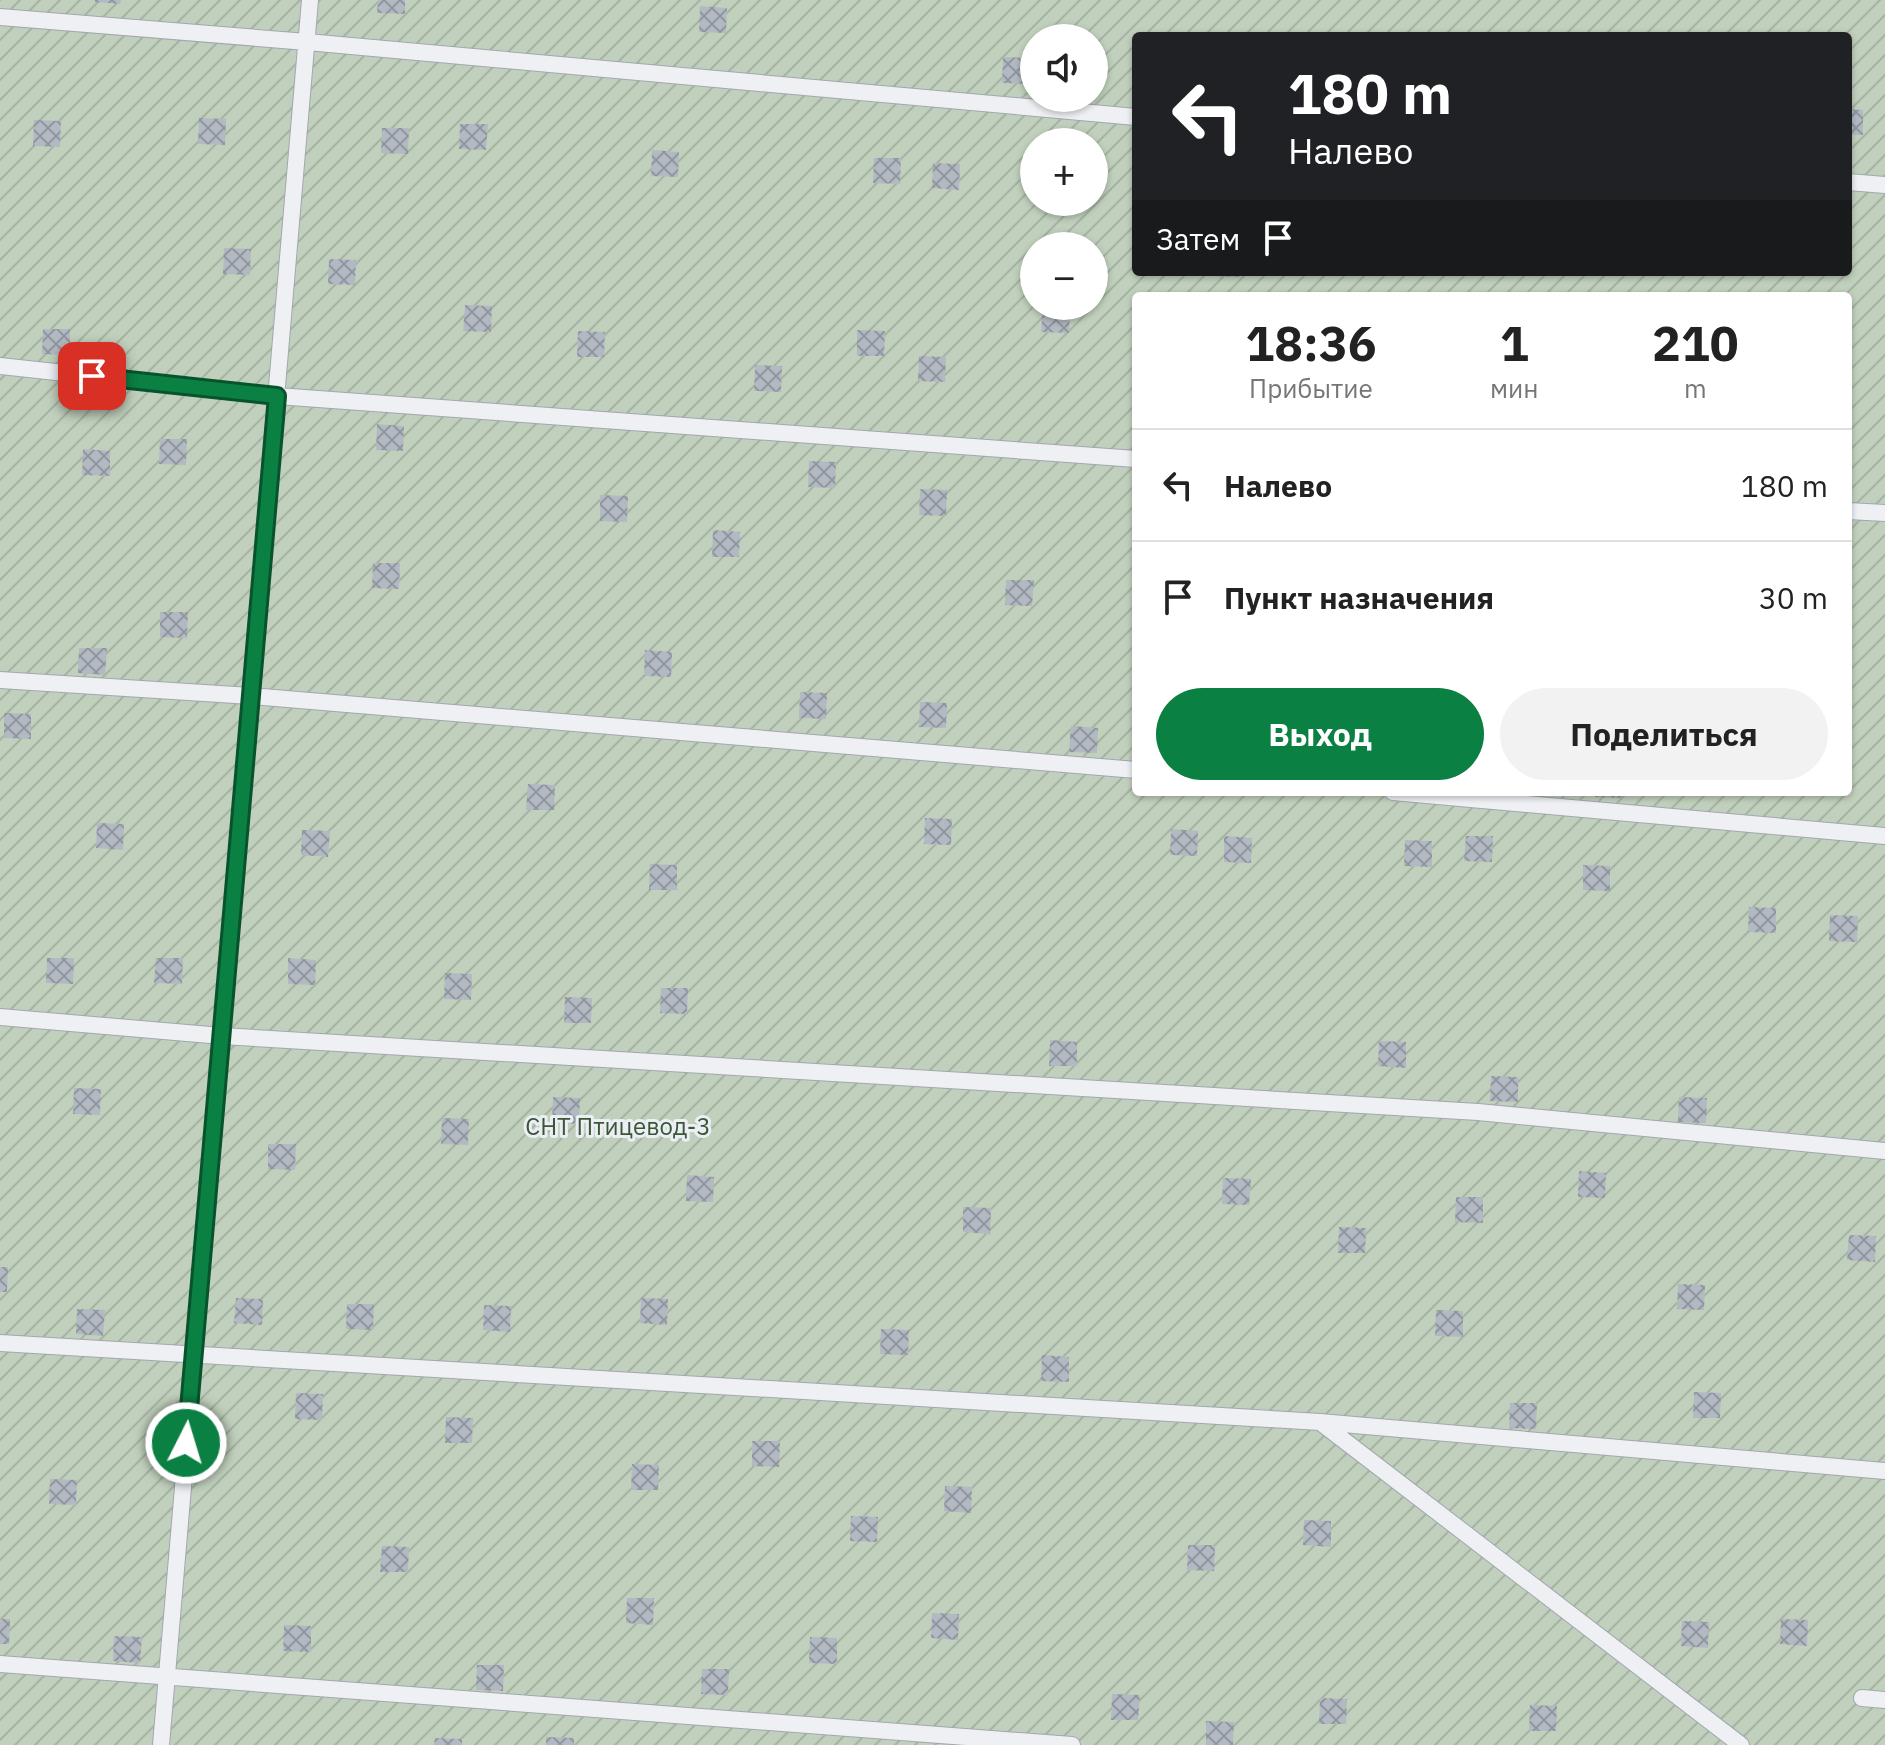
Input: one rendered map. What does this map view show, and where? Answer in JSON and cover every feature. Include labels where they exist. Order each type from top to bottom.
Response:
[{"type":"lane","points":[[161,1745],[310,0]]},
{"type":"lane","points":[[0,17],[1132,117]]},
{"type":"lane","points":[[1852,182],[1885,185]]},
{"type":"lane","points":[[0,366],[277,396],[1132,459]]},
{"type":"lane","points":[[1852,511],[1885,513]]},
{"type":"lane","points":[[0,680],[251,696],[1132,770]]},
{"type":"lane","points":[[1438,796],[1885,836]]},
{"type":"lane","points":[[0,1017],[222,1036],[1478,1112],[1885,1151]]},
{"type":"lane","points":[[0,1343],[1320,1422],[1885,1471]]},
{"type":"lane","points":[[1320,1422],[1741,1745]]},
{"type":"lane","points":[[0,1664],[1072,1745]]},
{"type":"lane","points":[[1862,1698],[1885,1700]]},
{"type":"green space","name":"СНТ Птицевод-3","points":[[0,0],[1885,0],[1885,1745],[0,1745]]},
{"type":"building","points":[[95,0],[121,0],[120,4]]},
{"type":"building","points":[[378,0],[405,0],[405,14],[377,13]]},
{"type":"building","points":[[700,6],[727,8],[726,33],[699,32]]},
{"type":"building","points":[[1003,57],[1020,58],[1020,84],[1002,83]]},
{"type":"building","points":[[1852,109],[1863,110],[1863,135],[1852,135]]},
{"type":"building","points":[[199,118],[226,119],[225,145],[198,144]]},
{"type":"building","points":[[34,120],[61,121],[60,147],[33,146]]},
{"type":"building","points":[[460,124],[488,124],[486,150],[459,149]]},
{"type":"building","points":[[382,128],[409,128],[408,154],[381,153]]},
{"type":"building","points":[[652,150],[679,152],[678,177],[651,176]]},
{"type":"building","points":[[874,158],[901,158],[900,184],[873,183]]},
{"type":"building","points":[[933,163],[960,164],[959,190],[932,188]]},
{"type":"building","points":[[224,248],[251,249],[250,275],[223,274]]},
{"type":"building","points":[[329,259],[356,260],[355,285],[328,284]]},
{"type":"building","points":[[465,305],[492,306],[491,332],[463,331]]},
{"type":"building","points":[[1042,320],[1070,320],[1069,333],[1041,332]]},
{"type":"building","points":[[43,329],[70,329],[70,355],[42,354]]},
{"type":"building","points":[[857,330],[885,331],[884,356],[857,356]]},
{"type":"building","points":[[578,331],[605,332],[604,357],[577,357]]},
{"type":"building","points":[[919,356],[946,357],[945,382],[918,381]]},
{"type":"building","points":[[755,365],[782,366],[781,392],[754,391]]},
{"type":"building","points":[[377,424],[404,426],[403,451],[376,450]]},
{"type":"building","points":[[160,439],[187,439],[186,465],[159,464]]},
{"type":"building","points":[[83,449],[110,451],[110,476],[82,475]]},
{"type":"building","points":[[809,461],[836,462],[835,488],[808,487]]},
{"type":"building","points":[[920,489],[947,490],[946,516],[919,515]]},
{"type":"building","points":[[600,495],[628,496],[627,522],[600,521]]},
{"type":"building","points":[[713,530],[740,532],[739,557],[712,557]]},
{"type":"building","points":[[373,563],[400,563],[399,589],[372,588]]},
{"type":"building","points":[[1006,580],[1034,580],[1032,606],[1005,605]]},
{"type":"building","points":[[160,612],[188,612],[187,638],[160,637]]},
{"type":"building","points":[[79,648],[107,648],[105,675],[78,673]]},
{"type":"building","points":[[645,650],[672,652],[671,677],[644,676]]},
{"type":"building","points":[[800,692],[827,693],[826,719],[799,718]]},
{"type":"building","points":[[920,702],[947,703],[946,728],[919,727]]},
{"type":"building","points":[[4,713],[31,714],[31,739],[4,738]]},
{"type":"building","points":[[1071,726],[1098,728],[1097,753],[1069,752]]},
{"type":"building","points":[[528,784],[555,785],[554,810],[526,810]]},
{"type":"building","points":[[1622,796],[1622,798],[1595,797]]},
{"type":"building","points":[[925,818],[952,819],[951,845],[924,844]]},
{"type":"building","points":[[97,823],[124,824],[123,850],[96,848]]},
{"type":"building","points":[[1171,829],[1198,831],[1197,856],[1170,855]]},
{"type":"building","points":[[302,830],[330,831],[328,857],[301,855]]},
{"type":"building","points":[[1224,836],[1252,838],[1251,863],[1224,862]]},
{"type":"building","points":[[1466,836],[1493,836],[1492,862],[1464,861]]},
{"type":"building","points":[[1405,840],[1432,841],[1432,867],[1404,866]]},
{"type":"building","points":[[650,864],[677,865],[677,890],[649,890]]},
{"type":"building","points":[[1583,865],[1610,866],[1610,891],[1583,890]]},
{"type":"building","points":[[1749,907],[1776,908],[1776,933],[1748,932]]},
{"type":"building","points":[[1830,915],[1858,916],[1857,942],[1829,941]]},
{"type":"building","points":[[47,958],[74,958],[73,984],[46,983]]},
{"type":"building","points":[[156,958],[183,958],[182,984],[154,983]]},
{"type":"building","points":[[288,958],[316,960],[315,985],[288,984]]},
{"type":"building","points":[[445,973],[472,974],[471,1000],[444,999]]},
{"type":"building","points":[[661,988],[688,988],[687,1014],[660,1013]]},
{"type":"building","points":[[565,997],[592,998],[591,1023],[564,1023]]},
{"type":"building","points":[[1050,1040],[1077,1042],[1077,1066],[1049,1066]]},
{"type":"building","points":[[1379,1041],[1406,1042],[1406,1068],[1378,1066]]},
{"type":"building","points":[[1491,1076],[1518,1077],[1518,1102],[1490,1101]]},
{"type":"building","points":[[74,1088],[101,1089],[100,1115],[73,1114]]},
{"type":"building","points":[[553,1097],[580,1098],[579,1124],[552,1123]]},
{"type":"building","points":[[1679,1097],[1707,1098],[1706,1123],[1678,1122]]},
{"type":"building","points":[[442,1118],[469,1119],[468,1145],[441,1144]]},
{"type":"building","points":[[268,1144],[296,1144],[295,1170],[268,1169]]},
{"type":"building","points":[[1579,1171],[1606,1173],[1605,1198],[1578,1197]]},
{"type":"building","points":[[687,1175],[714,1177],[713,1202],[686,1201]]},
{"type":"building","points":[[1223,1178],[1251,1179],[1249,1205],[1222,1204]]},
{"type":"building","points":[[1456,1197],[1483,1197],[1483,1223],[1455,1222]]},
{"type":"building","points":[[963,1207],[991,1208],[990,1234],[963,1232]]},
{"type":"building","points":[[1339,1227],[1366,1228],[1365,1253],[1338,1253]]},
{"type":"building","points":[[1849,1235],[1876,1236],[1875,1262],[1847,1260]]},
{"type":"building","points":[[0,1267],[8,1267],[7,1292],[0,1292]]},
{"type":"building","points":[[1678,1284],[1705,1285],[1704,1310],[1677,1309]]},
{"type":"building","points":[[236,1298],[263,1299],[262,1325],[234,1323]]},
{"type":"building","points":[[641,1298],[668,1299],[667,1325],[640,1323]]},
{"type":"building","points":[[347,1304],[374,1304],[373,1330],[346,1329]]},
{"type":"building","points":[[484,1305],[511,1306],[510,1332],[483,1330]]},
{"type":"building","points":[[77,1309],[105,1310],[103,1336],[76,1334]]},
{"type":"building","points":[[1436,1310],[1463,1311],[1463,1337],[1435,1336]]},
{"type":"building","points":[[881,1329],[909,1330],[908,1355],[880,1354]]},
{"type":"building","points":[[1042,1355],[1069,1357],[1069,1382],[1041,1381]]},
{"type":"building","points":[[1694,1392],[1721,1393],[1720,1418],[1693,1418]]},
{"type":"building","points":[[296,1393],[323,1394],[322,1420],[295,1419]]},
{"type":"building","points":[[1510,1403],[1537,1403],[1536,1429],[1509,1428]]},
{"type":"building","points":[[446,1417],[473,1418],[472,1443],[445,1443]]},
{"type":"building","points":[[752,1441],[780,1441],[779,1467],[752,1466]]},
{"type":"building","points":[[632,1464],[659,1465],[658,1490],[631,1490]]},
{"type":"building","points":[[50,1479],[77,1480],[76,1505],[49,1504]]},
{"type":"building","points":[[945,1486],[972,1487],[971,1513],[944,1511]]},
{"type":"building","points":[[851,1516],[878,1517],[877,1542],[850,1541]]},
{"type":"building","points":[[1304,1520],[1331,1521],[1331,1547],[1303,1545]]},
{"type":"building","points":[[1188,1545],[1215,1545],[1214,1571],[1187,1570]]},
{"type":"building","points":[[382,1546],[409,1547],[408,1572],[380,1572]]},
{"type":"building","points":[[627,1598],[654,1598],[653,1625],[626,1623]]},
{"type":"building","points":[[932,1613],[959,1614],[958,1640],[931,1638]]},
{"type":"building","points":[[0,1619],[10,1619],[9,1644],[0,1644]]},
{"type":"building","points":[[1781,1619],[1808,1620],[1807,1646],[1780,1644]]},
{"type":"building","points":[[1682,1621],[1709,1622],[1708,1648],[1681,1646]]},
{"type":"building","points":[[284,1625],[311,1626],[311,1652],[283,1651]]},
{"type":"building","points":[[114,1636],[142,1637],[140,1663],[113,1661]]},
{"type":"building","points":[[810,1637],[837,1638],[837,1664],[809,1663]]},
{"type":"building","points":[[477,1665],[504,1665],[503,1691],[476,1690]]},
{"type":"building","points":[[702,1669],[729,1669],[728,1695],[701,1694]]},
{"type":"building","points":[[1112,1694],[1140,1695],[1138,1720],[1111,1720]]},
{"type":"building","points":[[1320,1698],[1347,1699],[1346,1724],[1319,1724]]},
{"type":"building","points":[[1530,1705],[1557,1706],[1556,1731],[1529,1731]]},
{"type":"building","points":[[1206,1721],[1234,1722],[1233,1745],[1206,1745]]},
{"type":"building","points":[[546,1737],[574,1738],[574,1745],[546,1745]]},
{"type":"building","points":[[435,1738],[462,1739],[462,1745],[434,1745]]},
{"type":"route","points":[[92,376],[277,396],[186,1443]]}]
